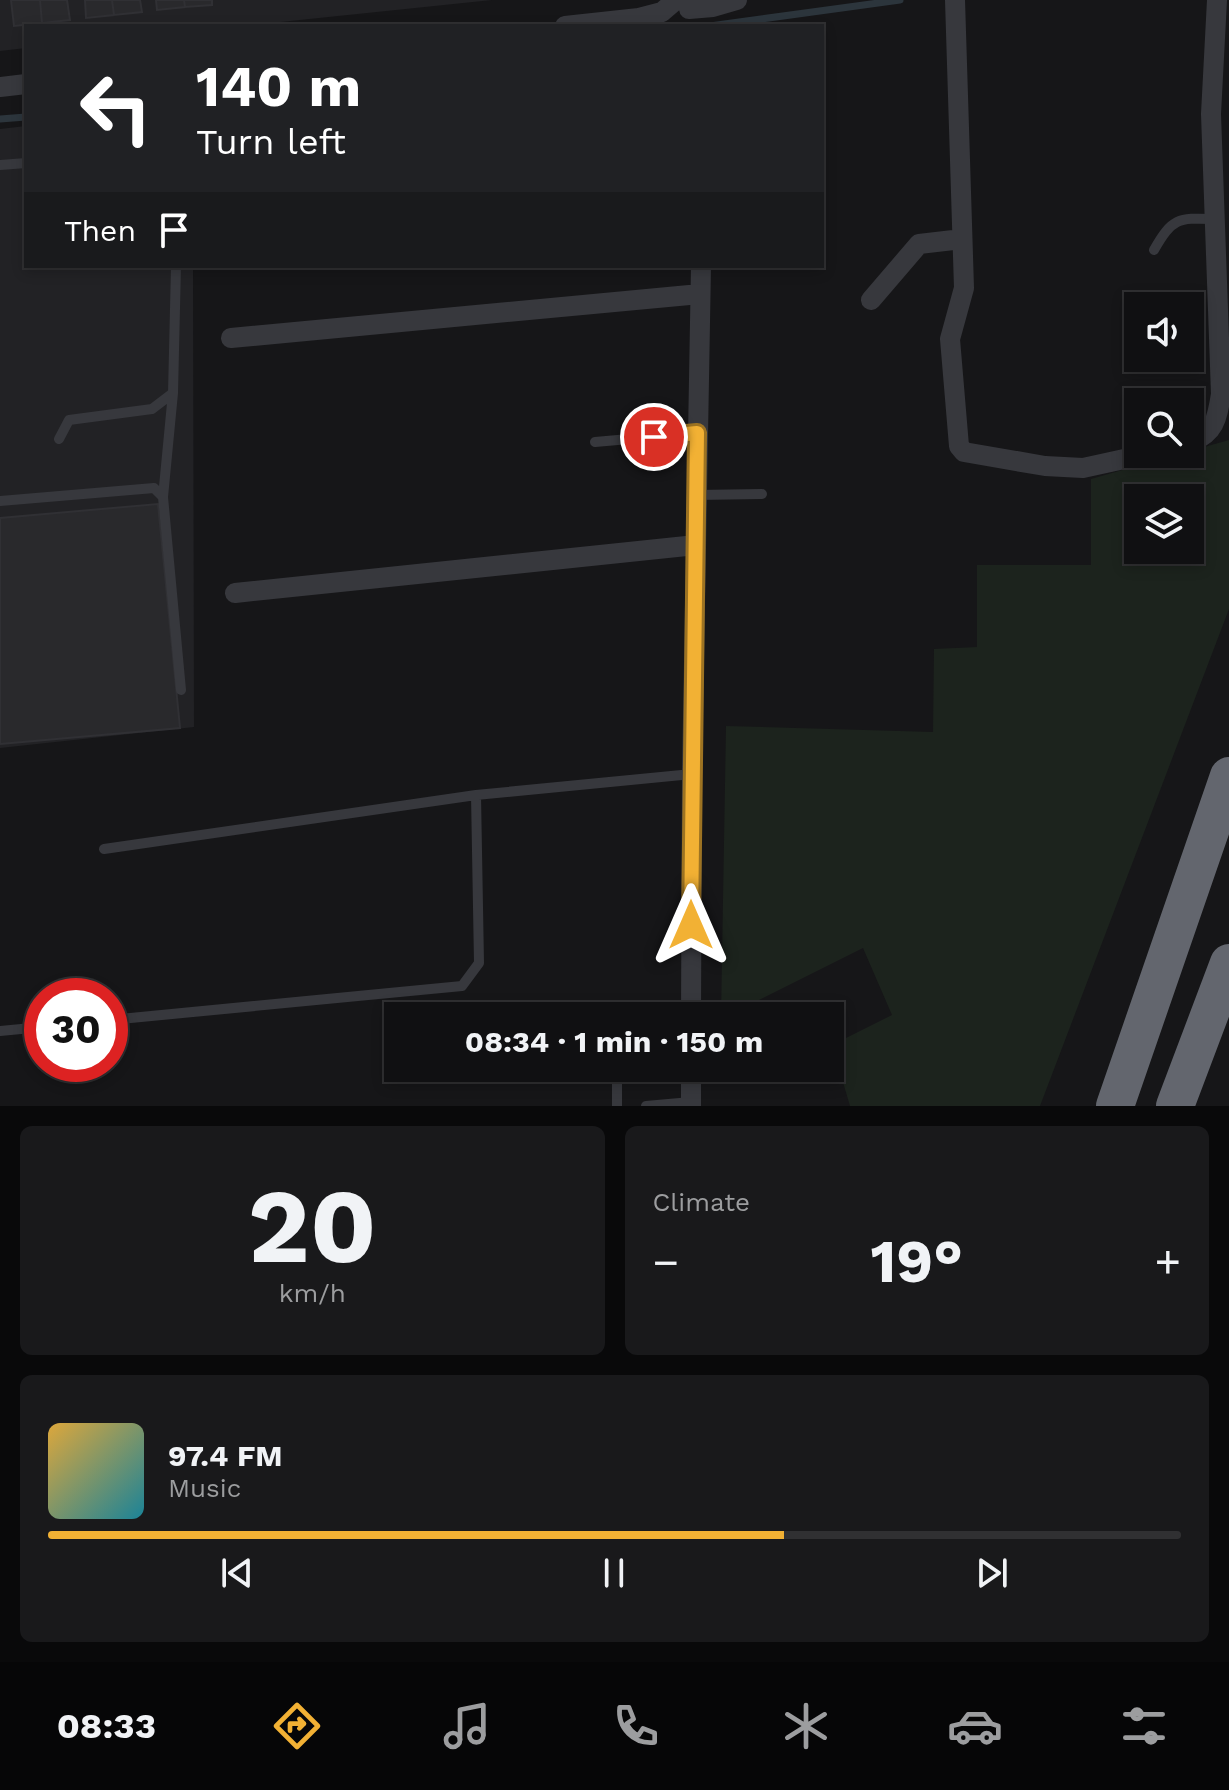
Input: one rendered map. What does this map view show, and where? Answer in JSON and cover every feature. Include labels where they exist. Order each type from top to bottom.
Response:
[{"type":"highway","points":[[1115,1106],[1223,791],[1229,758]]},
{"type":"highway","points":[[1175,1106],[1229,963]]},
{"type":"street","points":[[584,24],[639,18],[662,12],[687,12],[737,0]]},
{"type":"street","points":[[1204,437],[1217,417],[1221,394],[1211,114],[1217,0]]},
{"type":"street","points":[[956,2],[964,288],[950,339],[960,450],[1045,466],[1083,468],[1124,459]]},
{"type":"street","points":[[0,87],[24,84]]},
{"type":"street","points":[[871,300],[919,244],[962,239]]},
{"type":"street","points":[[691,1002],[701,268]]},
{"type":"street","points":[[231,338],[700,294]]},
{"type":"street","points":[[235,593],[696,545]]},
{"type":"street","points":[[691,1082],[691,1104]]},
{"type":"lane","points":[[0,165],[24,163]]},
{"type":"lane","points":[[1154,250],[1167,228],[1183,218],[1215,219]]},
{"type":"lane","points":[[176,268],[173,393],[163,497],[181,690]]},
{"type":"lane","points":[[59,439],[69,420],[152,409],[173,393]]},
{"type":"lane","points":[[595,442],[697,433]]},
{"type":"lane","points":[[0,501],[154,488],[163,497]]},
{"type":"lane","points":[[696,495],[762,494]]},
{"type":"lane","points":[[104,849],[476,795],[692,774]]},
{"type":"lane","points":[[128,1018],[462,986],[479,963],[476,795]]},
{"type":"lane","points":[[0,1031],[24,1029]]},
{"type":"lane","points":[[617,1082],[617,1106]]},
{"type":"lane","points":[[646,1106],[691,1104]]},
{"type":"shaded area","points":[[0,0],[492,0],[260,24],[24,24],[24,48],[0,51]]},
{"type":"shaded area","points":[[24,126],[24,268],[193,268],[194,727],[0,748],[0,129]]},
{"type":"shaded area","points":[[1229,440],[1229,609],[1040,1106],[850,1106],[843,1082],[844,1039],[892,1015],[863,948],[755,1002],[721,1002],[726,726],[933,732],[934,649],[977,647],[977,565],[1091,565],[1091,479],[1129,468],[1204,468],[1204,447]]},
{"type":"building","points":[[11,0],[40,0],[42,23],[14,26]]},
{"type":"building","points":[[40,0],[67,0],[70,20],[42,23]]},
{"type":"building","points":[[85,0],[112,0],[114,15],[86,18]]},
{"type":"building","points":[[112,0],[140,0],[142,12],[114,15]]},
{"type":"building","points":[[156,0],[184,0],[185,7],[157,10]]},
{"type":"building","points":[[184,0],[212,0],[212,5],[185,7]]},
{"type":"building","points":[[158,504],[180,728],[0,744],[0,518]]},
{"type":"waterway","points":[[725,24],[900,0]]},
{"type":"waterway","points":[[0,119],[24,117]]},
{"type":"route","points":[[654,437],[697,433],[691,925]]}]
